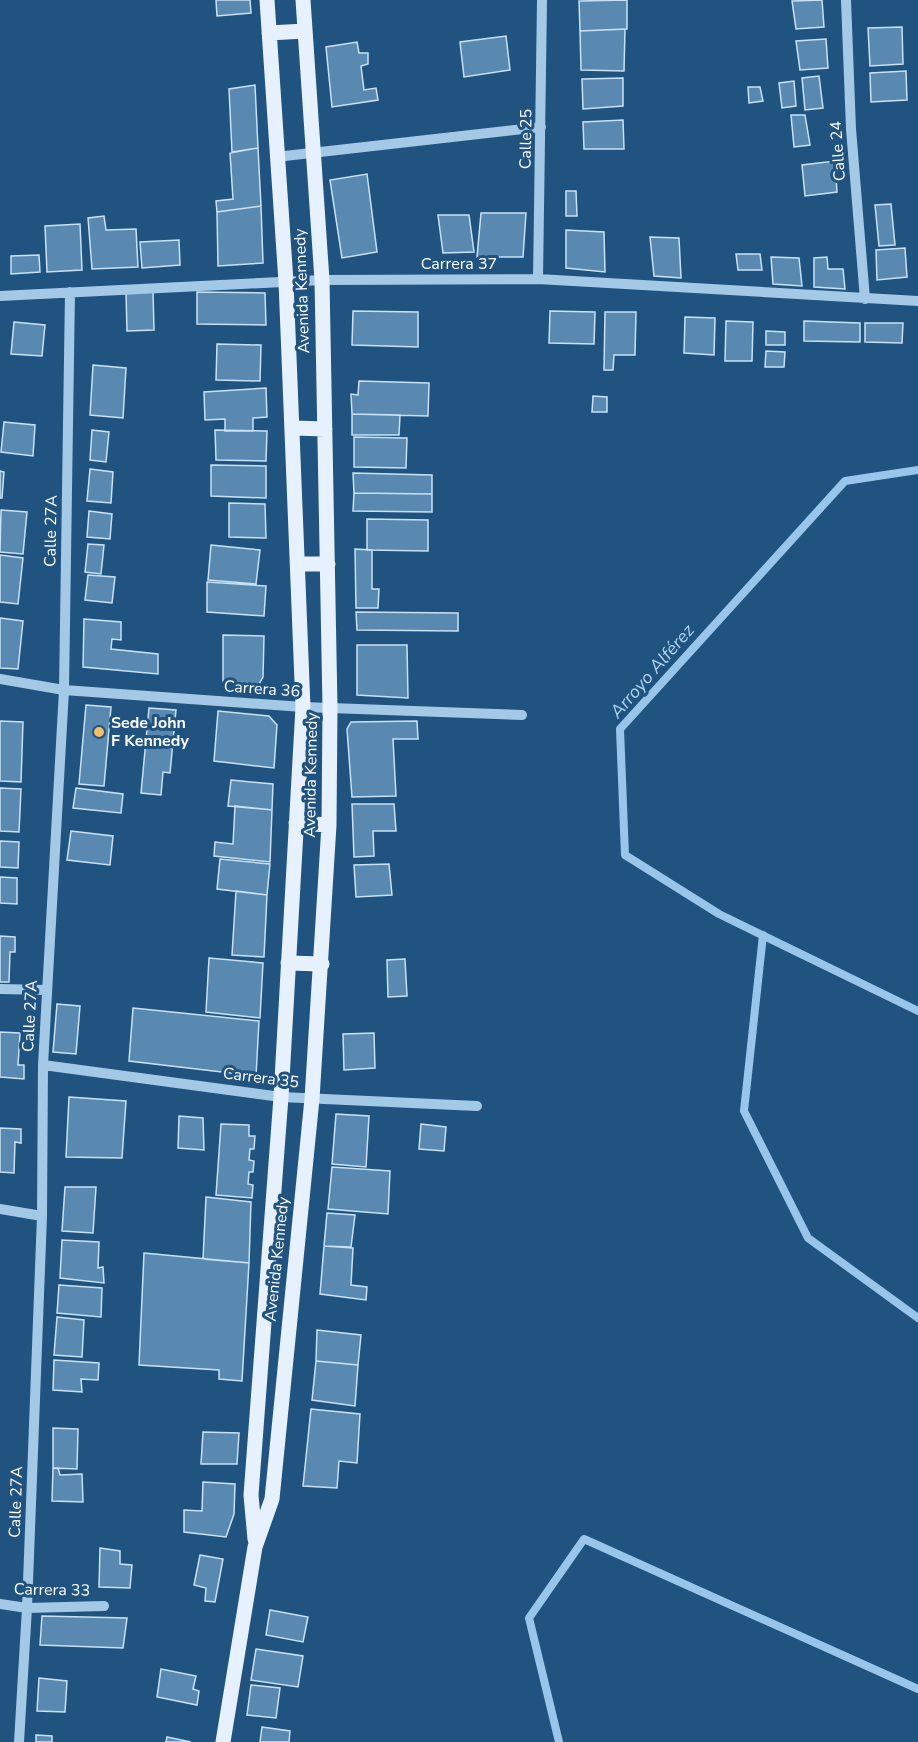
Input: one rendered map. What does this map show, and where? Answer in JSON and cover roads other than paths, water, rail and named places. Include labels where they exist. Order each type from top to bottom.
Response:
[{"type":"main road","name":"Avenida Kennedy","points":[[255,1547],[251,1495],[281,1097],[303,707],[294,428],[267,0]]},
{"type":"main road","name":"Avenida Kennedy","points":[[223,1742],[255,1547],[272,1499],[312,1099],[330,825],[328,564],[322,280],[303,0]]},
{"type":"main road","points":[[269,33],[304,31]]},
{"type":"main road","points":[[294,428],[325,429]]},
{"type":"main road","points":[[298,564],[328,564]]},
{"type":"main road","points":[[296,823],[330,825]]},
{"type":"main road","points":[[288,963],[322,964]]},
{"type":"main road","points":[[268,1269],[294,1270]]},
{"type":"street","name":"Calle 25","points":[[538,279],[542,0]]},
{"type":"street","name":"Calle 24","points":[[846,0],[851,129],[865,299]]},
{"type":"street","points":[[276,157],[541,127]]},
{"type":"street","name":"Carrera 37","points":[[0,296],[322,280],[538,279],[918,301]]},
{"type":"street","name":"Calle 27A","points":[[19,1742],[27,1608],[42,1216],[43,1065],[64,690],[70,292]]},
{"type":"street","name":"Carrera 36","points":[[0,679],[64,690],[303,707],[522,714]]},
{"type":"street","points":[[0,989],[47,990]]},
{"type":"street","name":"Carrera 35","points":[[43,1065],[281,1097],[477,1107]]},
{"type":"street","points":[[0,1209],[42,1216]]},
{"type":"street","name":"Carrera 33","points":[[0,1604],[27,1608],[104,1606]]},
{"type":"waterway","name":"Arroyo Alférez","points":[[918,470],[845,481],[620,729],[625,855],[719,914],[918,1011]]},
{"type":"waterway","points":[[763,935],[744,1111],[808,1238],[918,1318]]},
{"type":"waterway","points":[[559,1742],[529,1618],[584,1539],[918,1689]]},
{"type":"place","name":"Sede John F Kennedy","points":[[99,732]]}]
